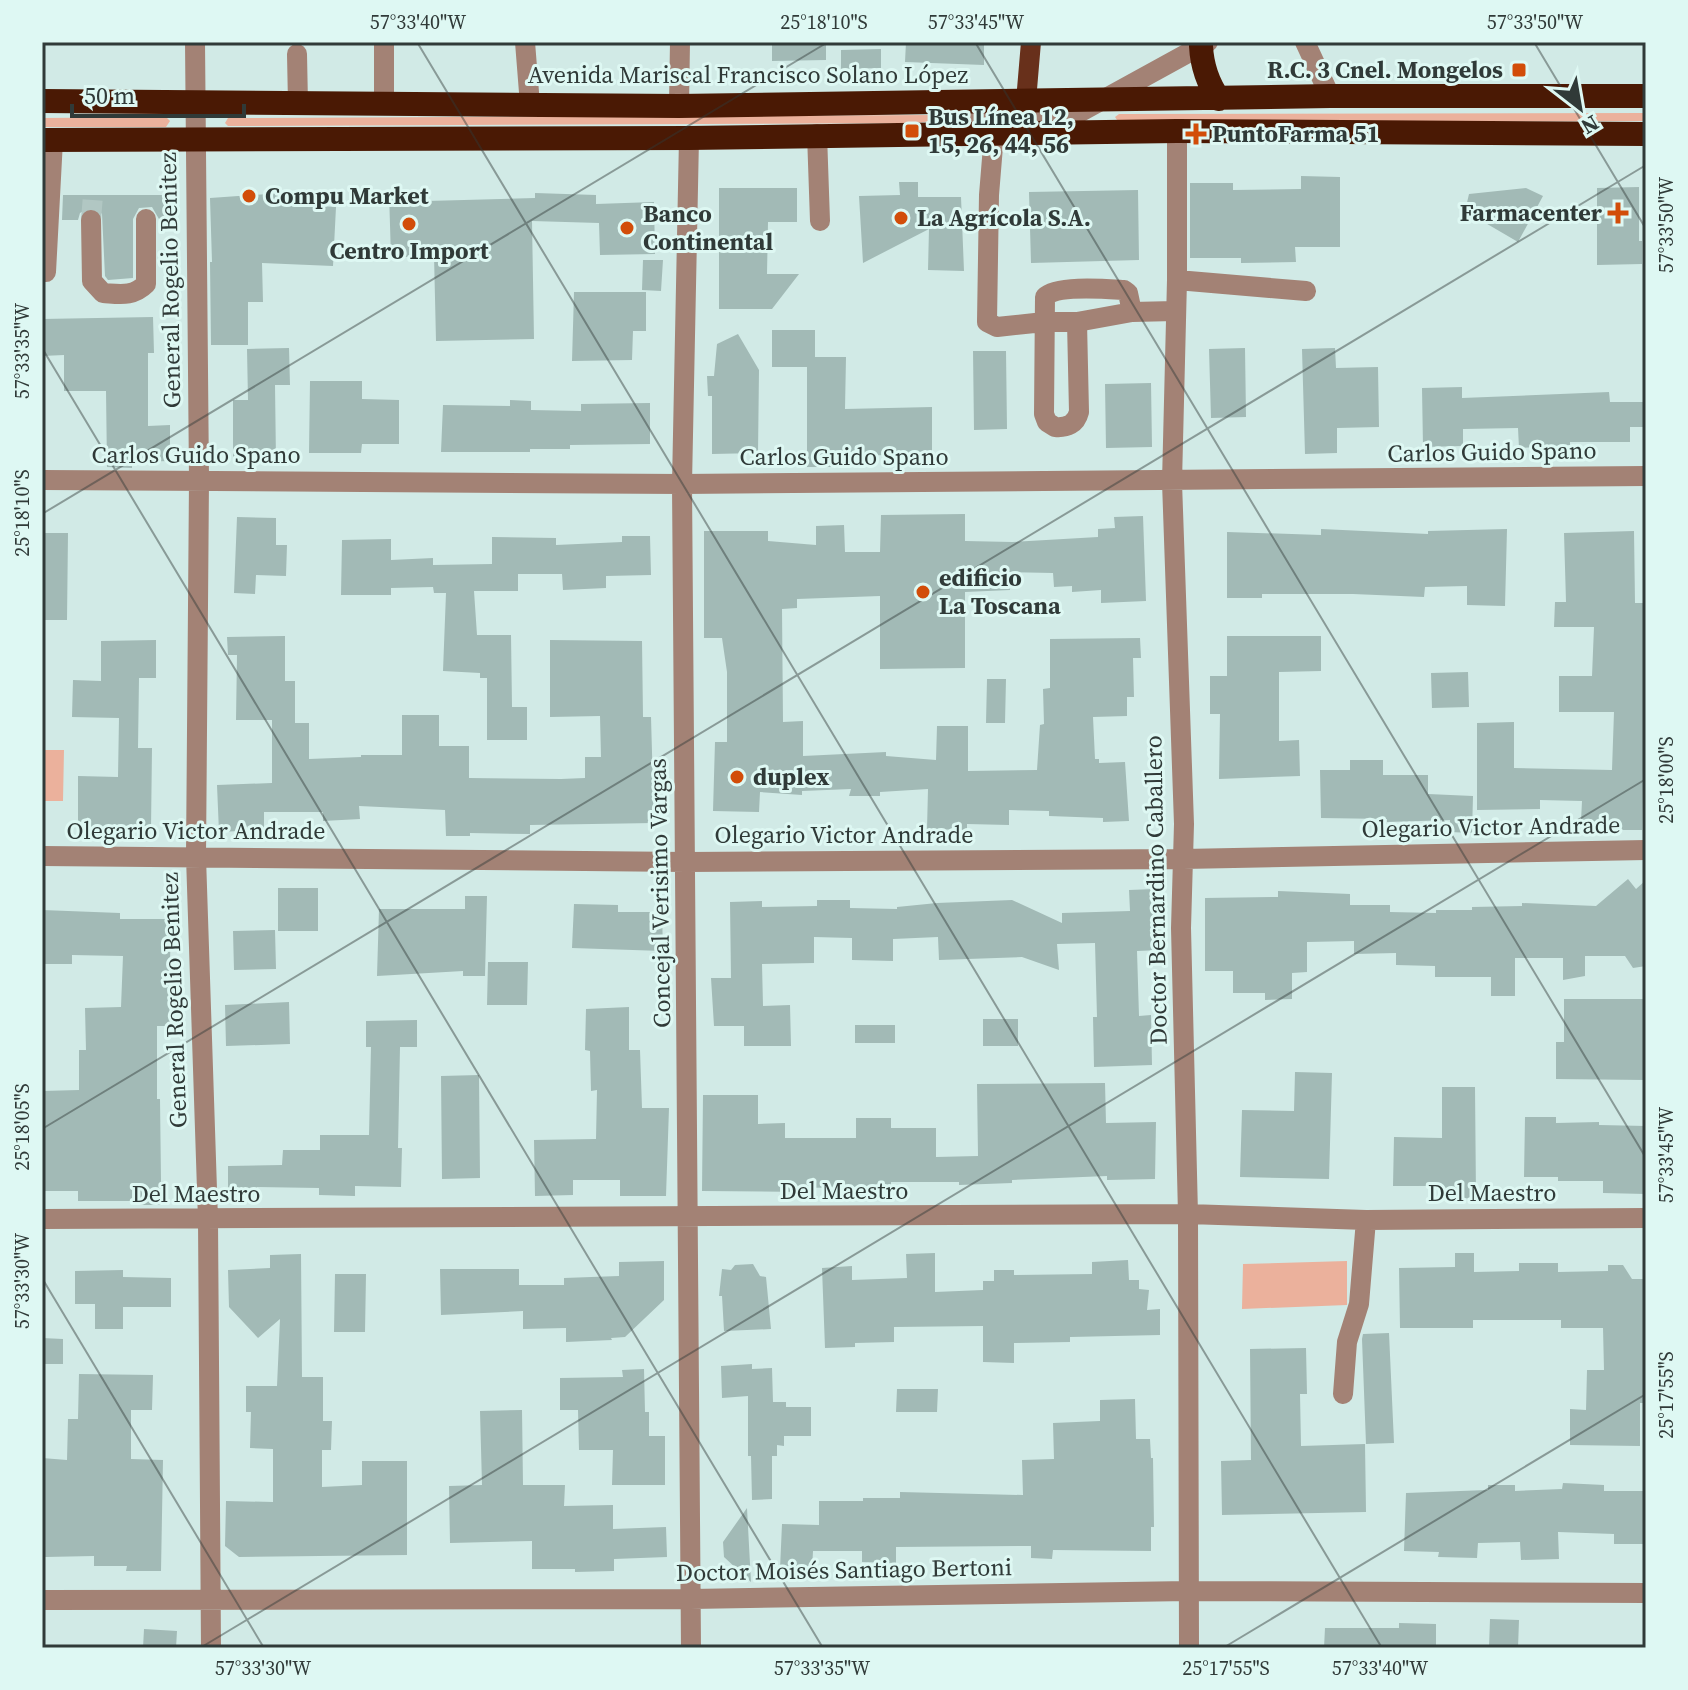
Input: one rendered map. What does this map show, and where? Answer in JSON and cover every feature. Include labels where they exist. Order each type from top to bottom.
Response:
[{"type":"highway","points":[[1204,44],[1202,64],[1210,86],[1219,99]]},
{"type":"highway","name":"Avenida Mariscal Francisco Solano López","points":[[42,101],[194,107],[298,104],[679,106],[1330,96],[1646,96]]},
{"type":"highway","points":[[47,140],[689,138],[1177,131],[1646,134]]},
{"type":"main road","points":[[1026,101],[1031,42]]},
{"type":"street","name":"General Rogelio Benitez","points":[[195,42],[199,480],[196,857],[208,1220],[211,1648]]},
{"type":"street","points":[[384,42],[384,105]]},
{"type":"street","points":[[525,42],[530,105]]},
{"type":"street","points":[[679,106],[680,42]]},
{"type":"street","points":[[1305,42],[1330,96]]},
{"type":"street","points":[[926,135],[961,121],[1066,120],[1204,44]]},
{"type":"street","points":[[297,54],[298,104]]},
{"type":"street","name":"Doctor Bernardino Caballero","points":[[1177,131],[1172,482],[1183,768],[1181,928],[1188,1214],[1189,1648]]},
{"type":"street","points":[[817,134],[820,221]]},
{"type":"street","points":[[994,134],[989,195],[987,322],[997,327],[1077,322],[1132,312],[1175,311]]},
{"type":"street","name":"Concejal Verisimo Vargas","points":[[689,138],[682,484],[691,1648]]},
{"type":"street","points":[[46,272],[47,140]]},
{"type":"street","points":[[91,220],[92,281],[103,293],[130,295],[146,284],[146,219]]},
{"type":"street","points":[[1177,280],[1306,291]]},
{"type":"street","points":[[1077,322],[1079,412],[1078,419],[1063,428],[1047,422],[1044,414],[1045,297],[1054,290],[1124,290],[1128,293],[1132,312]]},
{"type":"street","name":"Carlos Guido Spano","points":[[42,480],[682,484],[1646,476]]},
{"type":"street","name":"Olegario Victor Andrade","points":[[42,856],[686,862],[1183,859],[1646,850]]},
{"type":"street","name":"Del Maestro","points":[[42,1219],[1188,1214],[1366,1220],[1646,1218]]},
{"type":"street","points":[[1343,1394],[1347,1342],[1359,1304],[1366,1220]]},
{"type":"street","name":"Doctor Moisés Santiago Bertoni","points":[[42,1600],[691,1599],[1188,1591],[1646,1593]]},
{"type":"shaded area","points":[[1646,113],[1646,121],[1119,123],[1115,117],[1119,114]]},
{"type":"shaded area","points":[[942,115],[943,119],[918,123],[228,126],[225,123],[228,118]]},
{"type":"shaded area","points":[[166,117],[170,121],[166,127],[42,127],[42,118]]},
{"type":"shaded area","points":[[42,750],[64,750],[63,801],[42,801]]},
{"type":"shaded area","points":[[1347,1261],[1347,1305],[1242,1309],[1243,1264]]},
{"type":"building","points":[[772,42],[826,42],[826,60],[772,61]]},
{"type":"building","points":[[906,42],[984,42],[984,65],[905,62]]},
{"type":"building","points":[[881,49],[881,68],[841,69],[841,50]]},
{"type":"building","points":[[1301,176],[1340,177],[1340,247],[1295,247],[1296,262],[1241,263],[1241,258],[1190,258],[1190,183],[1233,183],[1233,190],[1301,189]]},
{"type":"building","points":[[899,182],[918,182],[918,197],[961,197],[964,271],[928,270],[929,229],[863,263],[859,196],[900,195]]},
{"type":"building","points":[[1639,187],[1642,264],[1597,265],[1597,188]]},
{"type":"building","points":[[719,188],[797,188],[797,222],[768,222],[767,274],[799,274],[772,309],[719,309]]},
{"type":"building","points":[[1526,188],[1543,196],[1518,242],[1465,211],[1469,194]]},
{"type":"building","points":[[426,190],[427,201],[535,198],[535,193],[596,195],[596,204],[654,202],[655,254],[600,255],[599,223],[532,221],[534,339],[436,341],[434,255],[391,258],[389,192]]},
{"type":"building","points":[[1138,190],[1139,260],[1031,263],[1029,192]]},
{"type":"building","points":[[282,193],[311,195],[320,206],[336,207],[333,266],[262,263],[263,302],[248,302],[248,345],[211,345],[210,198]]},
{"type":"building","points":[[63,195],[170,195],[170,218],[159,219],[152,207],[139,208],[133,219],[133,278],[108,280],[105,276],[102,214],[97,208],[90,207],[80,213],[78,220],[62,220]]},
{"type":"building","points":[[643,260],[663,260],[661,291],[642,290]]},
{"type":"building","points":[[574,292],[646,292],[646,331],[633,331],[632,360],[572,361]]},
{"type":"building","points":[[153,317],[154,353],[148,353],[148,426],[170,425],[170,461],[132,462],[132,468],[107,467],[106,391],[64,391],[64,355],[42,356],[42,319]]},
{"type":"building","points":[[772,330],[815,330],[815,357],[846,357],[845,409],[932,407],[932,454],[845,456],[845,467],[807,467],[807,367],[772,367]]},
{"type":"building","points":[[738,334],[759,370],[758,453],[712,454],[712,396],[708,396],[707,376],[714,376],[717,344]]},
{"type":"building","points":[[289,348],[290,385],[275,385],[276,462],[233,463],[233,400],[248,400],[247,349]]},
{"type":"building","points":[[1245,348],[1246,417],[1211,418],[1209,349]]},
{"type":"building","points":[[1335,348],[1336,368],[1378,367],[1379,427],[1337,428],[1337,453],[1305,454],[1302,349]]},
{"type":"building","points":[[973,351],[1006,351],[1007,429],[974,430]]},
{"type":"building","points":[[310,381],[362,381],[362,399],[399,400],[399,444],[362,444],[361,453],[309,453]]},
{"type":"building","points":[[1151,383],[1152,447],[1106,448],[1105,384]]},
{"type":"building","points":[[1462,387],[1462,398],[1609,392],[1610,402],[1645,402],[1645,427],[1630,427],[1630,442],[1570,442],[1570,445],[1519,448],[1518,428],[1463,429],[1463,446],[1423,447],[1422,388]]},
{"type":"building","points":[[510,400],[531,401],[531,410],[581,411],[581,404],[650,403],[650,444],[570,445],[570,449],[530,449],[530,452],[441,452],[443,405],[510,406]]},
{"type":"building","points":[[965,514],[965,541],[1012,542],[1098,537],[1098,529],[1115,528],[1114,517],[1143,516],[1146,601],[1101,603],[1101,590],[1072,592],[1072,586],[1054,587],[1053,573],[1009,572],[1010,590],[965,592],[965,668],[880,669],[880,596],[797,599],[797,608],[782,609],[783,722],[803,721],[803,756],[886,752],[886,756],[936,760],[937,726],[968,726],[968,771],[1037,770],[1040,725],[1044,724],[1043,689],[1050,688],[1050,639],[1140,638],[1141,658],[1133,658],[1134,697],[1127,697],[1127,716],[1093,717],[1095,759],[1099,759],[1099,763],[1125,762],[1129,821],[1103,822],[1103,818],[1049,816],[1049,811],[1009,810],[1009,825],[967,824],[967,830],[927,829],[928,789],[880,792],[880,796],[849,796],[851,789],[802,791],[802,795],[760,792],[759,812],[713,811],[715,742],[727,742],[727,672],[722,638],[704,638],[704,531],[768,531],[768,541],[816,545],[816,526],[844,525],[845,552],[880,552],[881,515]]},
{"type":"building","points":[[237,517],[276,518],[276,545],[287,545],[286,576],[256,575],[255,594],[234,593]]},
{"type":"building","points":[[1321,529],[1428,534],[1428,531],[1507,529],[1505,606],[1467,605],[1467,586],[1425,587],[1424,597],[1262,594],[1262,598],[1227,598],[1227,532],[1321,535]]},
{"type":"building","points":[[1634,531],[1635,603],[1646,603],[1646,768],[1643,768],[1642,830],[1603,830],[1603,822],[1581,821],[1582,801],[1540,800],[1540,809],[1477,810],[1477,723],[1514,722],[1514,768],[1612,770],[1614,712],[1559,712],[1559,676],[1592,676],[1594,627],[1554,627],[1555,602],[1566,602],[1564,533]]},
{"type":"building","points":[[42,533],[68,533],[67,620],[42,620]]},
{"type":"building","points":[[622,536],[650,536],[651,575],[606,576],[606,588],[563,590],[562,574],[518,574],[518,591],[474,591],[477,635],[511,635],[512,707],[527,707],[527,740],[487,740],[487,678],[480,678],[480,673],[443,671],[446,593],[434,593],[433,587],[391,588],[391,595],[341,595],[342,540],[391,539],[391,560],[433,558],[433,565],[492,564],[492,537],[556,538],[556,545],[622,542]]},
{"type":"building","points":[[285,636],[285,681],[295,681],[295,723],[309,723],[309,759],[402,755],[402,715],[439,715],[439,746],[469,746],[469,778],[585,778],[585,757],[601,757],[600,716],[550,717],[550,640],[642,641],[643,717],[651,717],[654,823],[530,825],[530,834],[470,833],[470,836],[446,836],[445,810],[359,806],[360,819],[323,821],[323,812],[264,812],[264,830],[219,832],[217,785],[272,783],[272,720],[236,720],[237,655],[228,655],[227,637]]},
{"type":"building","points":[[1227,636],[1321,636],[1321,671],[1279,672],[1279,741],[1299,740],[1300,776],[1219,779],[1220,714],[1210,714],[1210,676],[1227,676]]},
{"type":"building","points":[[156,640],[156,678],[139,678],[138,748],[152,748],[151,829],[78,828],[78,776],[118,777],[119,718],[72,717],[73,680],[101,681],[101,641]]},
{"type":"building","points":[[1468,672],[1469,707],[1432,708],[1431,673]]},
{"type":"building","points":[[987,679],[1006,679],[1005,723],[986,723]]},
{"type":"building","points":[[1350,760],[1383,760],[1383,775],[1428,775],[1428,794],[1473,796],[1472,833],[1450,832],[1450,820],[1387,822],[1387,819],[1321,818],[1320,770],[1350,770]]},
{"type":"building","points":[[1628,879],[1636,889],[1646,880],[1646,966],[1633,968],[1625,956],[1585,956],[1585,976],[1563,980],[1563,958],[1515,958],[1515,996],[1491,996],[1491,977],[1435,977],[1435,966],[1396,965],[1396,953],[1354,954],[1354,941],[1307,942],[1307,972],[1292,973],[1292,999],[1265,1000],[1265,993],[1233,993],[1233,971],[1205,971],[1205,898],[1278,897],[1278,891],[1350,894],[1350,905],[1390,905],[1390,912],[1436,913],[1436,910],[1472,910],[1472,907],[1522,906],[1522,903],[1596,906]]},
{"type":"building","points":[[278,888],[318,888],[318,931],[278,931]]},
{"type":"building","points":[[1155,889],[1160,950],[1137,951],[1139,1016],[1151,1015],[1152,1065],[1094,1067],[1093,1017],[1097,1017],[1095,943],[1057,944],[1059,970],[1022,957],[939,960],[938,937],[893,939],[893,961],[852,960],[852,938],[814,937],[814,963],[762,964],[763,1006],[790,1005],[791,1046],[744,1046],[744,1026],[714,1026],[711,978],[731,978],[730,902],[762,901],[762,907],[817,906],[817,900],[850,900],[850,908],[897,909],[937,903],[1012,900],[1062,923],[1062,913],[1130,911],[1129,890]]},
{"type":"building","points":[[465,896],[487,896],[485,976],[463,976],[463,971],[377,976],[379,909],[465,909]]},
{"type":"building","points":[[574,904],[618,905],[618,912],[662,912],[663,951],[572,948]]},
{"type":"building","points":[[42,910],[120,913],[120,919],[171,919],[171,1026],[157,1026],[157,1099],[160,1099],[161,1182],[164,1181],[165,1205],[132,1205],[132,1201],[78,1201],[78,1191],[42,1191],[42,1091],[79,1090],[79,1050],[86,1050],[85,1008],[121,1007],[123,956],[72,955],[72,964],[42,964]]},
{"type":"building","points":[[275,930],[276,969],[234,970],[233,931]]},
{"type":"building","points":[[488,962],[528,962],[527,1005],[487,1005]]},
{"type":"building","points":[[1564,999],[1646,999],[1646,1080],[1556,1079],[1556,1042],[1564,1042]]},
{"type":"building","points":[[289,1002],[290,1044],[226,1046],[225,1005]]},
{"type":"building","points":[[629,1007],[629,1050],[640,1050],[642,1108],[669,1108],[666,1196],[620,1196],[620,1180],[573,1180],[573,1195],[535,1196],[534,1140],[596,1139],[597,1090],[591,1091],[590,1051],[585,1050],[586,1009]]},
{"type":"building","points":[[983,1019],[1018,1019],[1018,1046],[983,1046]]},
{"type":"building","points":[[417,1020],[417,1047],[400,1047],[398,1148],[402,1148],[401,1187],[355,1186],[355,1196],[319,1195],[319,1188],[257,1187],[257,1195],[228,1195],[228,1166],[282,1165],[283,1150],[320,1150],[320,1135],[369,1135],[371,1047],[366,1047],[366,1021]]},
{"type":"building","points":[[855,1025],[895,1025],[895,1043],[855,1043]]},
{"type":"building","points":[[1295,1072],[1332,1073],[1329,1179],[1240,1177],[1242,1110],[1294,1111]]},
{"type":"building","points":[[479,1075],[480,1178],[442,1179],[441,1076]]},
{"type":"building","points":[[1105,1083],[1106,1123],[1156,1122],[1155,1179],[1107,1180],[1107,1176],[959,1185],[959,1182],[891,1182],[891,1186],[805,1188],[805,1192],[702,1191],[703,1095],[758,1095],[758,1124],[785,1123],[785,1138],[856,1138],[856,1118],[891,1118],[891,1128],[936,1128],[936,1157],[978,1156],[977,1084]]},
{"type":"building","points":[[1442,1087],[1475,1087],[1476,1198],[1443,1199],[1443,1186],[1393,1186],[1394,1137],[1442,1138]]},
{"type":"building","points":[[1525,1117],[1556,1117],[1556,1123],[1599,1122],[1599,1125],[1646,1126],[1646,1194],[1603,1193],[1603,1181],[1524,1177]]},
{"type":"building","points":[[935,1253],[935,1292],[983,1290],[983,1281],[994,1281],[994,1270],[1014,1270],[1014,1275],[1092,1274],[1092,1262],[1128,1260],[1129,1280],[1139,1280],[1139,1289],[1149,1290],[1147,1310],[1160,1309],[1160,1335],[1070,1337],[1070,1342],[1014,1343],[1014,1363],[983,1362],[983,1326],[894,1327],[894,1342],[825,1348],[822,1268],[852,1266],[852,1280],[907,1278],[906,1254]]},
{"type":"building","points":[[1455,1253],[1474,1253],[1474,1272],[1519,1271],[1519,1263],[1558,1263],[1558,1272],[1608,1271],[1608,1265],[1623,1265],[1632,1279],[1646,1279],[1646,1403],[1640,1403],[1640,1446],[1570,1445],[1570,1409],[1586,1410],[1587,1370],[1604,1370],[1603,1328],[1561,1328],[1561,1320],[1473,1320],[1473,1328],[1400,1328],[1399,1268],[1455,1267]]},
{"type":"building","points":[[301,1254],[302,1377],[323,1377],[323,1421],[332,1421],[331,1450],[322,1450],[322,1487],[362,1485],[362,1461],[407,1461],[407,1555],[239,1557],[225,1546],[226,1501],[273,1502],[273,1449],[250,1448],[251,1412],[246,1412],[246,1386],[277,1386],[280,1319],[258,1338],[229,1307],[228,1270],[270,1268],[270,1255]]},
{"type":"building","points":[[664,1261],[664,1300],[625,1337],[566,1342],[566,1328],[523,1329],[523,1311],[441,1315],[440,1269],[519,1269],[519,1285],[564,1285],[564,1278],[619,1276],[619,1262]]},
{"type":"building","points":[[753,1264],[760,1276],[766,1277],[771,1329],[724,1331],[722,1296],[719,1296],[722,1269],[731,1270],[735,1265]]},
{"type":"building","points":[[123,1270],[123,1277],[171,1278],[171,1307],[123,1307],[123,1329],[95,1329],[95,1304],[75,1304],[75,1271]]},
{"type":"building","points":[[335,1274],[366,1274],[365,1332],[334,1332]]},
{"type":"building","points":[[1389,1333],[1394,1443],[1366,1444],[1363,1334]]},
{"type":"building","points":[[42,1338],[63,1339],[63,1364],[42,1364]]},
{"type":"building","points":[[1306,1348],[1307,1394],[1300,1394],[1301,1446],[1365,1444],[1366,1512],[1222,1515],[1221,1461],[1251,1460],[1250,1349]]},
{"type":"building","points":[[752,1364],[752,1369],[772,1368],[773,1402],[786,1402],[786,1407],[811,1407],[811,1436],[784,1436],[784,1446],[777,1445],[777,1456],[772,1456],[772,1499],[752,1500],[748,1396],[722,1398],[721,1366]]},
{"type":"building","points":[[644,1369],[649,1436],[665,1436],[665,1485],[612,1485],[613,1450],[579,1450],[578,1410],[560,1410],[560,1378],[623,1377],[622,1370]]},
{"type":"building","points":[[79,1374],[153,1375],[152,1410],[131,1410],[131,1459],[163,1460],[161,1571],[126,1571],[127,1566],[94,1566],[94,1556],[45,1557],[42,1458],[67,1460],[68,1419],[78,1419]]},
{"type":"building","points":[[897,1389],[938,1389],[937,1412],[896,1412]]},
{"type":"building","points":[[1135,1399],[1136,1439],[1150,1439],[1153,1458],[1154,1527],[1151,1527],[1151,1551],[1053,1550],[1052,1559],[1031,1558],[1031,1546],[896,1547],[896,1563],[862,1562],[862,1551],[813,1551],[812,1570],[780,1569],[782,1524],[819,1525],[819,1501],[900,1498],[900,1492],[1023,1495],[1022,1460],[1054,1459],[1053,1423],[1100,1421],[1100,1400]]},
{"type":"building","points":[[522,1410],[523,1485],[565,1485],[564,1506],[613,1505],[613,1529],[666,1527],[667,1557],[614,1559],[614,1571],[575,1572],[575,1569],[532,1569],[532,1541],[450,1543],[449,1486],[482,1485],[480,1411]]},
{"type":"building","points":[[1563,1483],[1604,1485],[1604,1491],[1646,1491],[1646,1544],[1614,1544],[1614,1534],[1558,1532],[1559,1559],[1521,1560],[1520,1542],[1478,1543],[1477,1558],[1438,1557],[1439,1552],[1404,1551],[1406,1493],[1488,1490],[1488,1485],[1515,1485],[1515,1491],[1562,1489]]},
{"type":"building","points":[[747,1508],[751,1582],[724,1557],[723,1542]]},
{"type":"building","points":[[1490,1619],[1519,1620],[1518,1648],[1489,1648]]},
{"type":"building","points":[[1399,1623],[1436,1624],[1436,1648],[1324,1648],[1325,1628],[1399,1628]]},
{"type":"building","points":[[144,1629],[177,1631],[176,1648],[143,1648]]},
{"type":"tunnel","points":[[91,220],[93,195]]},
{"type":"place","name":"R.C. 3 Cnel. Mongelos","points":[[1519,70]]},
{"type":"place","name":"Bus Línea 12, 15, 26, 44, 56","points":[[912,131]]},
{"type":"place","name":"PuntoFarma 51","points":[[1196,134]]},
{"type":"place","name":"Compu Market","points":[[249,196]]},
{"type":"place","name":"Farmacenter","points":[[1618,213]]},
{"type":"place","name":"La Agrícola S.A.","points":[[901,218]]},
{"type":"place","name":"Centro Import","points":[[409,224]]},
{"type":"place","name":"Banco Continental","points":[[627,228]]},
{"type":"place","name":"edificio La Toscana","points":[[923,592]]},
{"type":"place","name":"duplex","points":[[737,777]]}]
